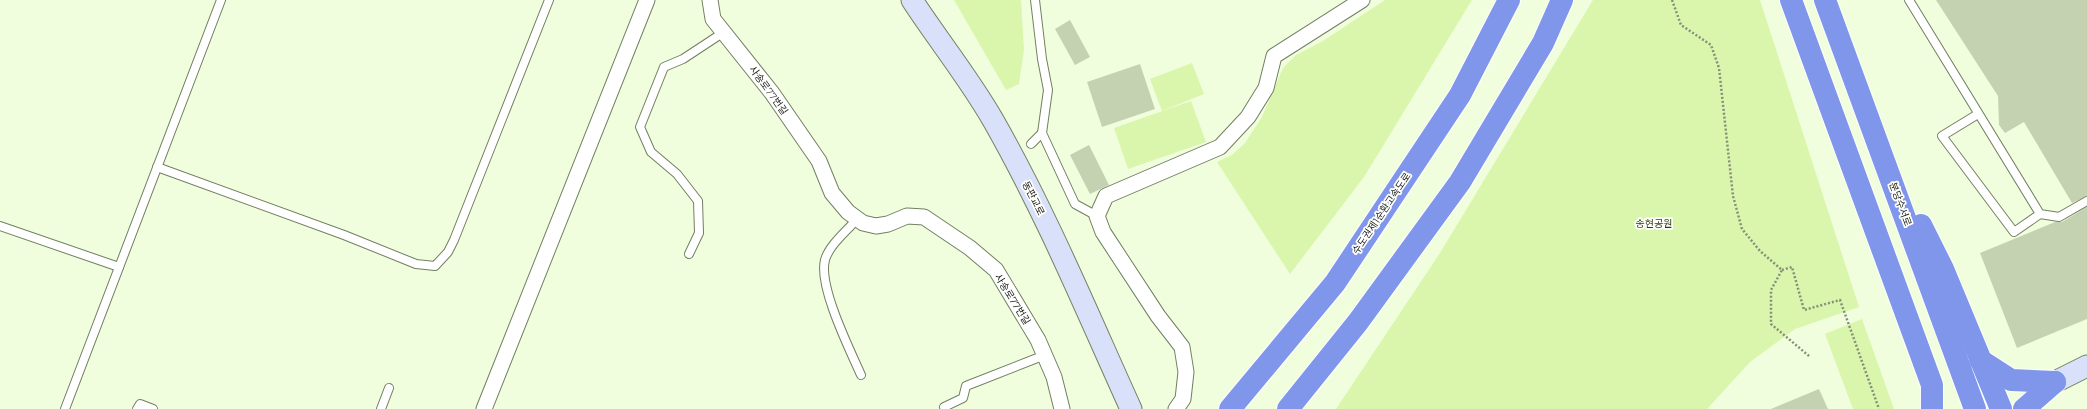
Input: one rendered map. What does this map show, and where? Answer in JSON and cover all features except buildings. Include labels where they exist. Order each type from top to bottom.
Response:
[{"type":"highway","name":"수도권제1순환고속도로","points":[[1230,409],[1335,283],[1460,95],[1509,0]]},
{"type":"highway","points":[[1288,409],[1358,322],[1408,251],[1460,182],[1543,44],[1562,0]]},
{"type":"highway","points":[[1790,0],[1932,385],[1932,409]]},
{"type":"highway","name":"분당수서로","points":[[1825,0],[1867,111],[1975,409]]},
{"type":"highway","points":[[1867,111],[1942,269],[2001,409]]},
{"type":"highway","points":[[1980,360],[2011,380],[2055,382]]},
{"type":"highway","points":[[2024,409],[2055,382]]},
{"type":"main road","name":"동판교로","points":[[912,0],[965,76],[993,121],[1050,230],[1131,409]]},
{"type":"main road","points":[[2055,382],[2087,366]]},
{"type":"street","points":[[484,409],[647,0]]},
{"type":"street","name":"사송로77번길","points":[[710,0],[713,19],[772,93],[819,161],[832,194],[857,219],[863,223],[880,226],[906,216],[921,216],[961,241],[996,270],[1038,340],[1054,377],[1062,409]]},
{"type":"street","points":[[1176,409],[1183,399],[1186,372],[1182,347],[1158,316],[1104,232],[1097,216],[1106,196],[1220,147],[1248,117],[1266,88],[1274,56],[1362,0]]},
{"type":"lane","points":[[65,409],[221,0]]},
{"type":"lane","points":[[157,167],[344,235],[416,264],[435,266],[448,252],[454,240],[549,0]]},
{"type":"lane","points":[[1035,0],[1042,59],[1048,90],[1042,133],[1075,204],[1097,216]]},
{"type":"lane","points":[[1909,0],[2040,214]]},
{"type":"lane","points":[[689,254],[699,233],[698,202],[676,174],[651,152],[640,127],[664,67],[683,59],[724,32]]},
{"type":"lane","points":[[1978,114],[1942,136],[2014,232],[2040,214],[2059,217],[2087,201]]},
{"type":"lane","points":[[1031,144],[1042,133]]},
{"type":"lane","points":[[857,219],[830,250],[824,265],[835,316],[861,375]]},
{"type":"lane","points":[[0,226],[119,267]]},
{"type":"lane","points":[[945,409],[944,407],[963,398],[966,386],[1045,355]]},
{"type":"lane","points":[[381,409],[389,388]]},
{"type":"lane","points":[[137,409],[140,404],[152,409]]},
{"type":"path","points":[[1672,0],[1681,25],[1712,45],[1720,68],[1733,196],[1742,229],[1760,251],[1782,270]]},
{"type":"path","points":[[1809,356],[1771,324],[1771,290],[1782,270],[1792,268],[1804,310],[1840,300],[1879,409]]},
{"type":"green space","points":[[954,0],[1021,0],[1024,50],[1019,84],[1006,90]]},
{"type":"green space","points":[[1385,0],[1472,0],[1364,177],[1290,274],[1217,162],[1232,155],[1245,143],[1262,117],[1283,68],[1296,55],[1323,41]]},
{"type":"green space","name":"송현공원","points":[[1593,0],[1760,0],[1859,307],[1795,329],[1750,362],[1707,409],[1336,409],[1440,253]]},
{"type":"green space","points":[[1192,63],[1204,94],[1162,111],[1150,79]]},
{"type":"green space","points":[[1191,101],[1206,142],[1128,169],[1114,128]]},
{"type":"green space","points":[[1862,319],[1894,409],[1853,409],[1825,334]]}]
